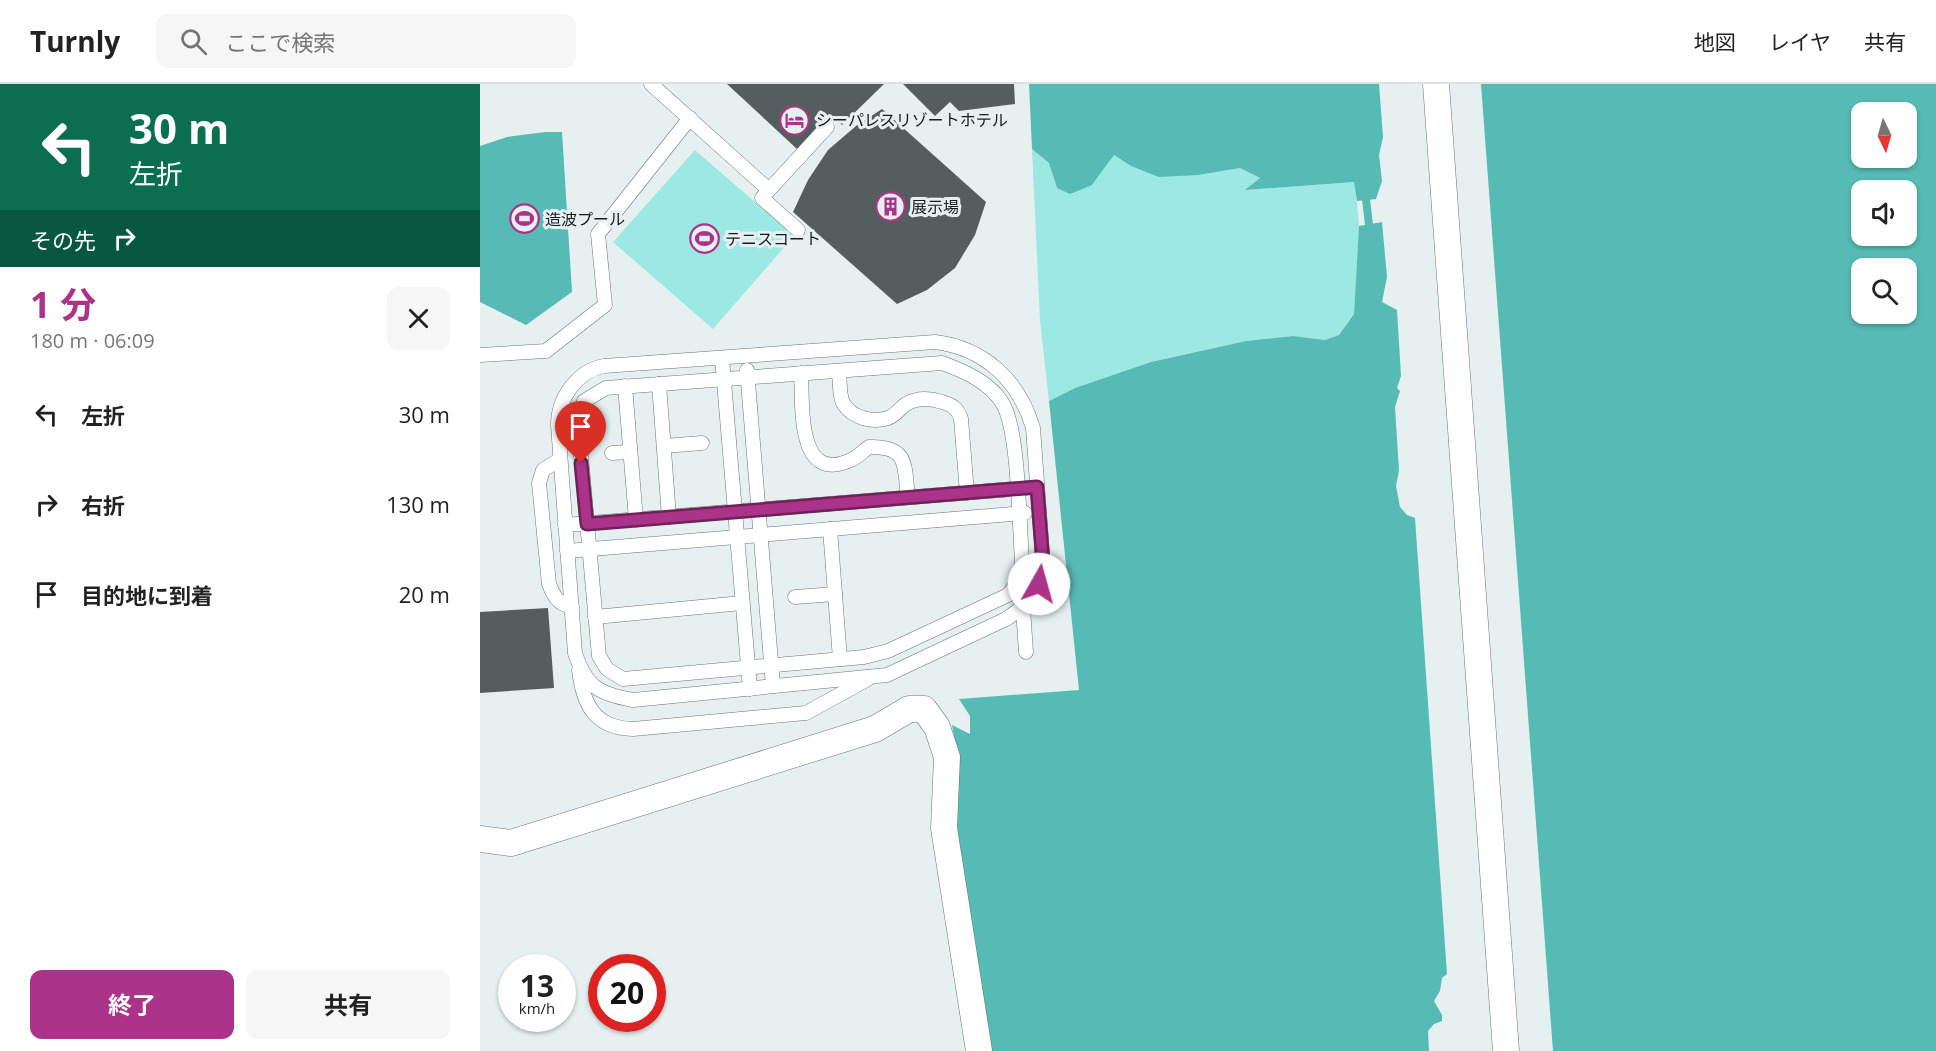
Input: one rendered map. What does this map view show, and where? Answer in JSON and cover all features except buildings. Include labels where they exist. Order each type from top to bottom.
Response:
[{"type":"street","points":[[1436,84],[1506,1051]]},
{"type":"street","points":[[480,839],[511,843],[875,729],[909,709],[924,709],[937,728],[947,757],[944,828],[979,1051]]},
{"type":"lane","points":[[651,84],[769,190]]},
{"type":"lane","points":[[480,355],[546,351],[605,305],[598,234],[690,118]]},
{"type":"lane","points":[[798,230],[762,198],[827,127]]},
{"type":"lane","points":[[935,342],[969,350],[999,370],[1026,405],[1033,428],[1043,563],[1039,584],[1023,608],[888,675],[633,700],[601,691],[587,682],[575,653],[559,460],[558,411],[566,393],[578,379],[593,368],[722,358],[935,342]]},
{"type":"lane","points":[[746,356],[773,686]]},
{"type":"lane","points":[[722,358],[750,688]]},
{"type":"lane","points":[[942,363],[968,372],[1002,403],[1012,427],[1022,560],[1020,580],[1008,596],[888,651],[864,657],[622,679],[607,669],[599,656],[578,422],[584,401],[606,388],[748,377],[942,363]]},
{"type":"lane","points":[[839,371],[842,402],[861,418],[873,420],[889,417],[906,404],[926,398],[952,404],[959,412],[961,419],[967,493]]},
{"type":"lane","points":[[801,373],[807,446],[818,462],[829,465],[853,460],[869,447],[892,449],[903,459],[908,497]]},
{"type":"lane","points":[[658,384],[669,517]]},
{"type":"lane","points":[[625,386],[636,520]]},
{"type":"lane","points":[[664,446],[702,443]]},
{"type":"lane","points":[[612,453],[630,452]]},
{"type":"lane","points":[[559,460],[543,470],[539,483],[549,584],[554,597],[562,605],[572,606]]},
{"type":"lane","points":[[565,525],[1037,487]]},
{"type":"lane","points":[[567,551],[1039,512]]},
{"type":"lane","points":[[830,529],[840,659]]},
{"type":"lane","points":[[795,597],[835,594]]},
{"type":"lane","points":[[595,617],[742,603]]},
{"type":"lane","points":[[1023,608],[1026,652]]},
{"type":"lane","points":[[579,666],[582,693],[590,711],[620,729],[806,713],[872,677]]},
{"type":"shaded area","points":[[1029,84],[1379,84],[1383,137],[1379,155],[1382,181],[1376,199],[1357,201],[1354,182],[1245,190],[1260,178],[1240,168],[1198,175],[1159,177],[1131,166],[1114,155],[1092,185],[1070,194],[1057,188],[1049,163],[1032,149]]},
{"type":"shaded area","points":[[1481,84],[1936,84],[1936,1051],[1553,1051]]},
{"type":"shaded area","name":"造波プール","points":[[562,132],[572,292],[526,325],[480,302],[480,146],[507,137]]},
{"type":"shaded area","points":[[1032,149],[1049,163],[1057,188],[1092,185],[1114,155],[1131,166],[1198,175],[1240,168],[1260,178],[1246,190],[1355,182],[1359,226],[1354,314],[1339,335],[1325,340],[1293,336],[1246,341],[1151,362],[1075,388],[1049,401],[1040,321]]},
{"type":"shaded area","name":"テニスコート","points":[[695,150],[794,236],[713,329],[613,242]]},
{"type":"shaded area","points":[[1382,222],[1387,277],[1382,302],[1397,310],[1401,376],[1397,388],[1400,391],[1395,407],[1399,471],[1396,486],[1400,507],[1407,515],[1415,518],[1447,974],[1442,978],[1440,991],[1434,1001],[1442,1015],[1442,1021],[1434,1024],[1428,1031],[1429,1051],[990,1051],[953,818],[957,752],[952,725],[970,734],[970,716],[959,699],[1079,690],[1049,401],[1075,388],[1151,362],[1246,341],[1293,336],[1325,340],[1339,335],[1354,314],[1359,226]]},
{"type":"waterway","points":[[1365,190],[1370,234]]},
{"type":"place","name":"シーパレスリゾートホテル","points":[[795,120]]},
{"type":"place","name":"展示場","points":[[890,207]]},
{"type":"place","name":"造波プール","points":[[524,219]]},
{"type":"place","name":"テニスコート","points":[[704,239]]},
{"type":"route","points":[[581,463],[587,524],[1037,487],[1043,563],[1039,584]]}]
